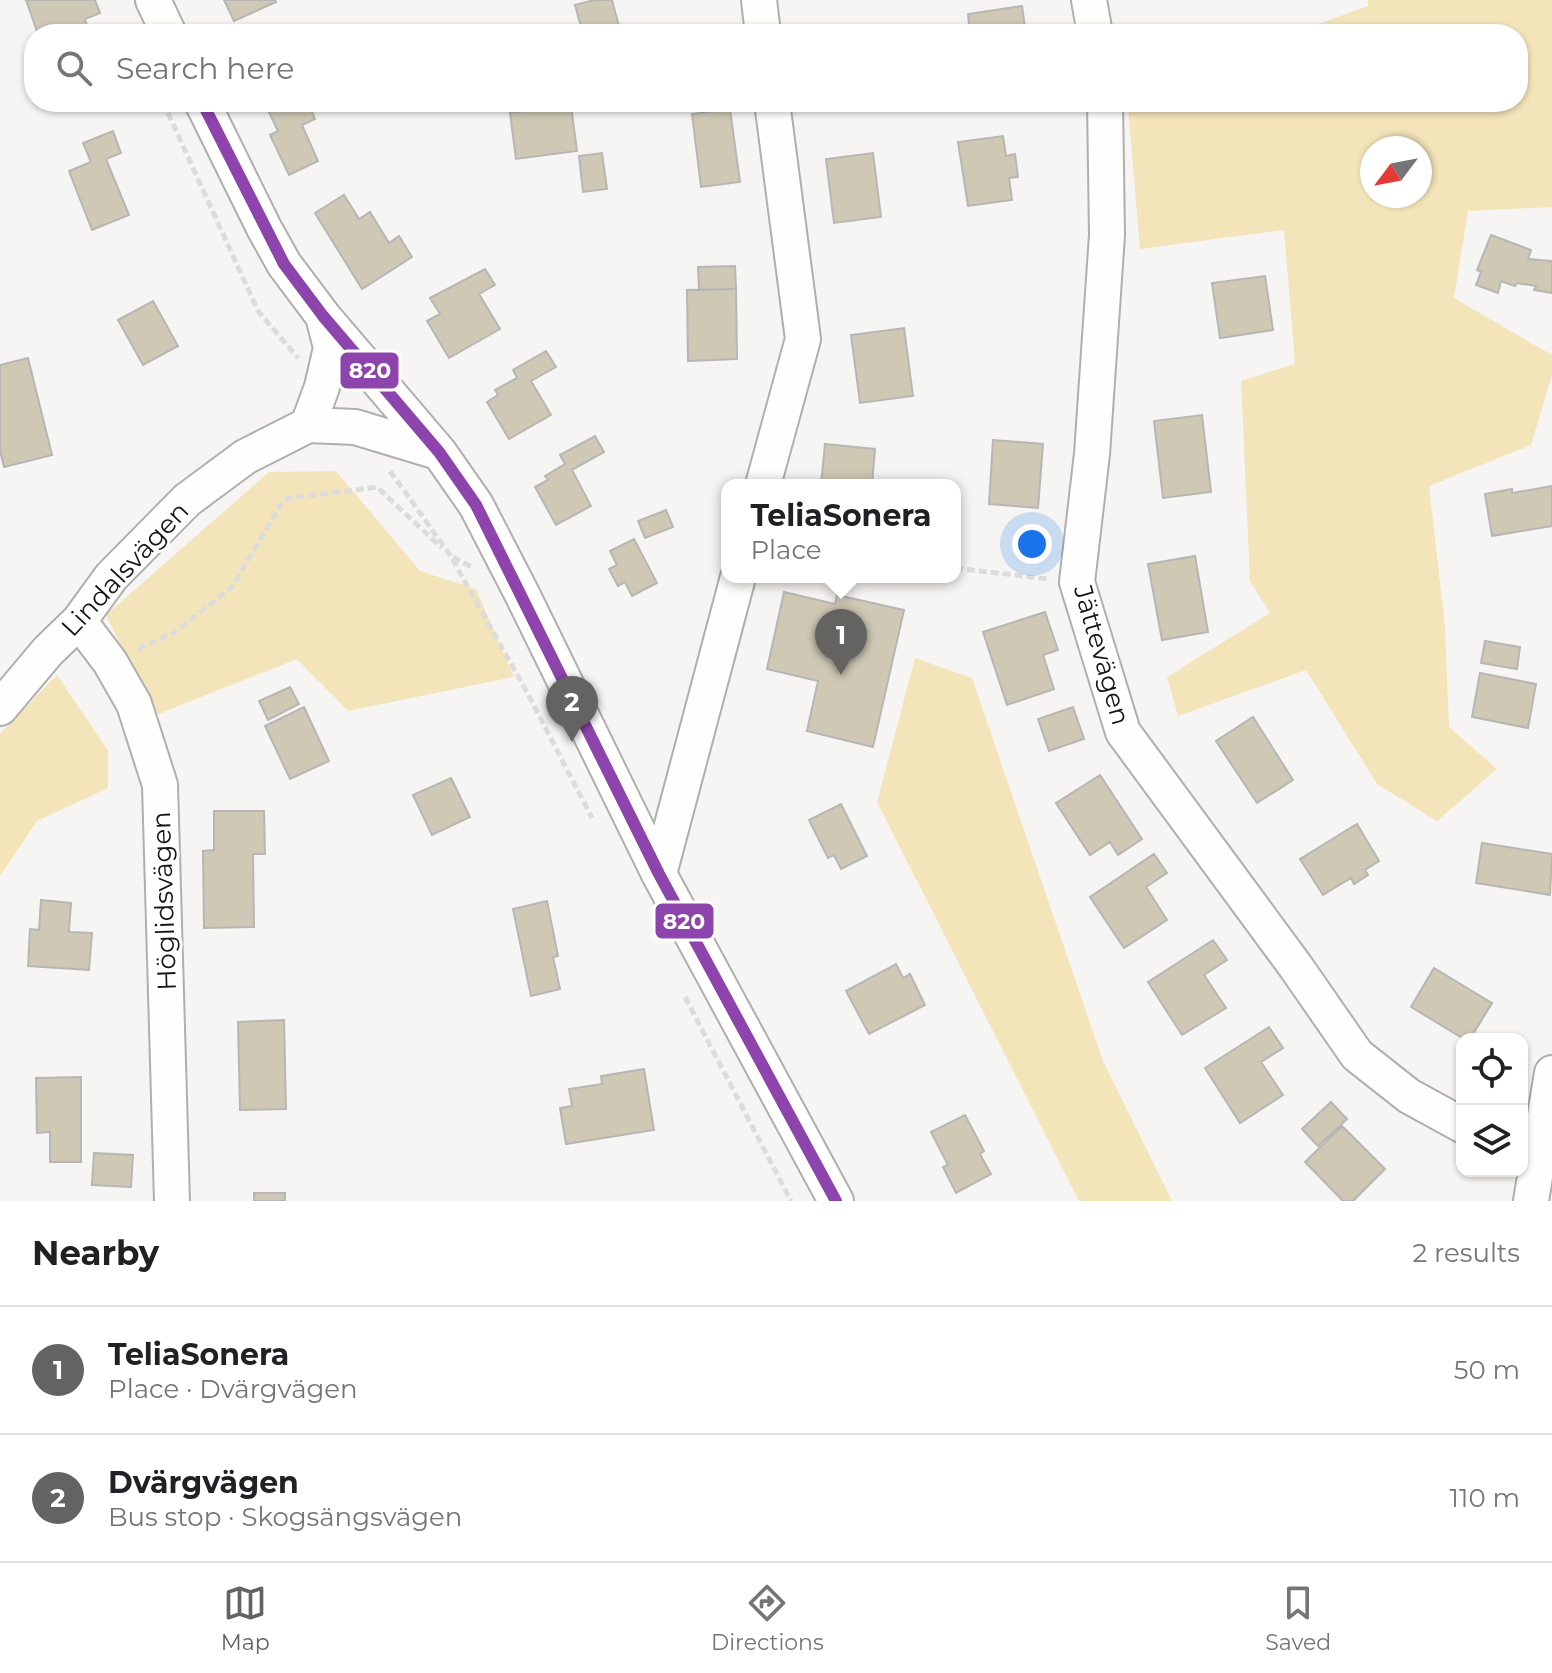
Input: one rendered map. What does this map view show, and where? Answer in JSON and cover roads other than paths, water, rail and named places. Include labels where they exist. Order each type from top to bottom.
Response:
[{"type":"street","points":[[153,0],[164,24]]},
{"type":"street","points":[[759,0],[762,24]]},
{"type":"street","points":[[1089,0],[1093,24]]},
{"type":"street","points":[[207,112],[284,264],[323,316],[439,452],[476,505],[659,874],[836,1201]]},
{"type":"street","points":[[765,479],[803,339],[773,112]]},
{"type":"street","name":"Jättevägen","points":[[1105,112],[1107,235],[1092,454],[1077,582],[1123,732],[1357,1055],[1409,1096],[1456,1122]]},
{"type":"street","points":[[308,425],[322,387],[331,348],[323,316]]},
{"type":"street","name":"Lindalsvägen","points":[[0,708],[48,651],[79,621],[111,577],[187,500],[245,457],[308,425],[355,427],[439,452]]},
{"type":"street","points":[[659,874],[736,583]]},
{"type":"street","name":"Höglidsvägen","points":[[79,621],[110,662],[134,704],[160,785],[172,1201]]},
{"type":"street","points":[[1531,1201],[1530,1154],[1552,1073]]},
{"type":"place","name":"TeliaSonera","points":[[841,675]]},
{"type":"place","name":"Dvärgvägen","points":[[572,742]]}]
